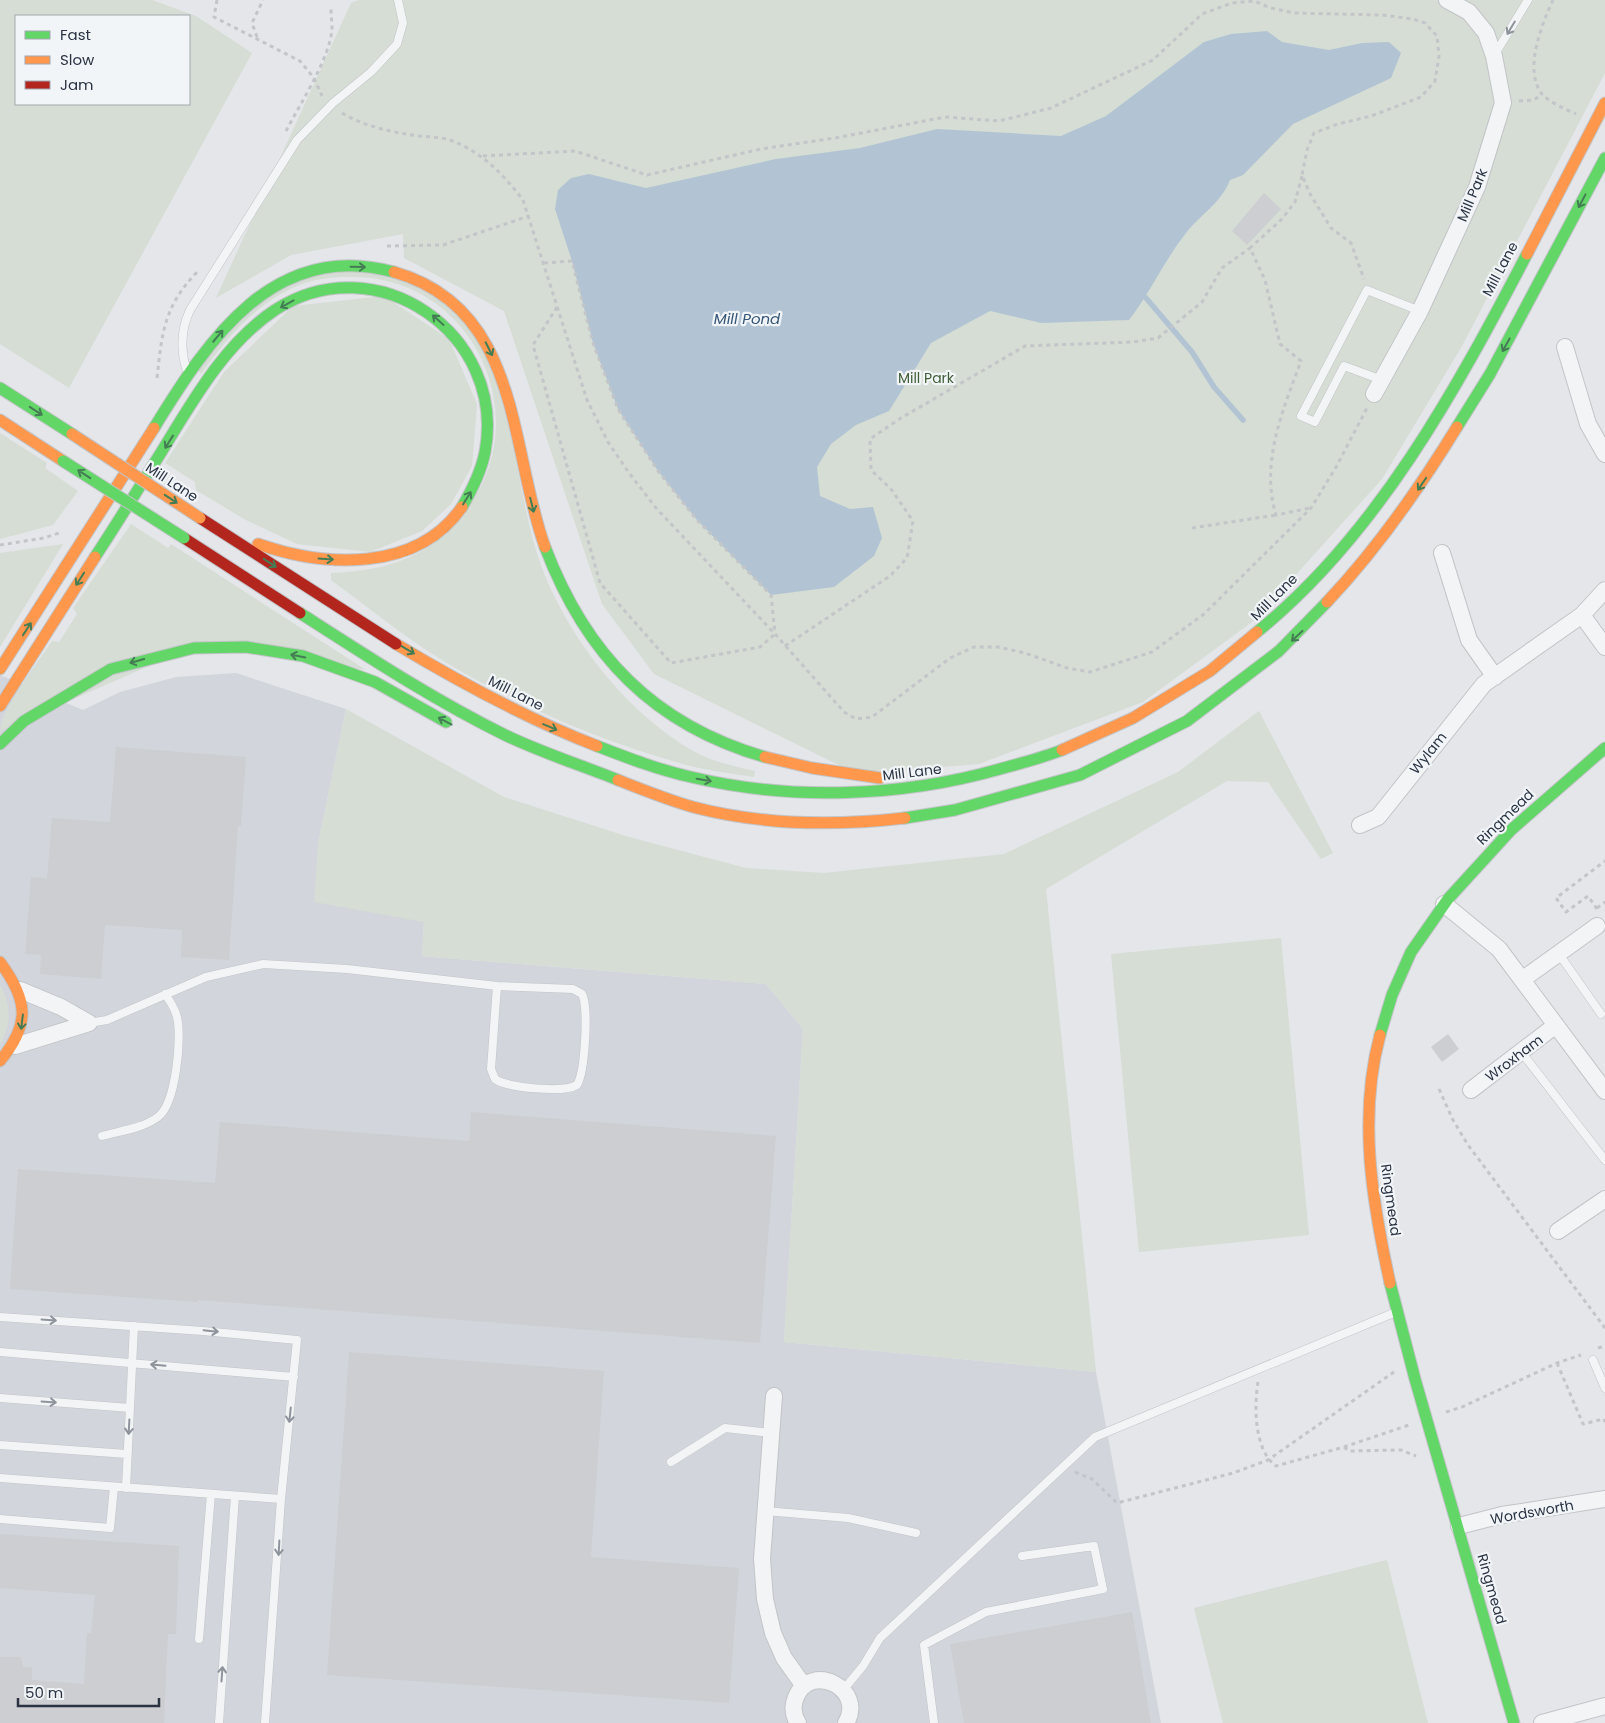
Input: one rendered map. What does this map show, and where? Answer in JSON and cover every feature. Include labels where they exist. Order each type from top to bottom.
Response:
[{"type":"main road","name":"Mill Lane","points":[[0,388],[200,518],[445,672],[538,722],[633,760],[693,778],[767,789],[861,793],[940,785],[1022,765],[1059,752],[1152,709],[1187,689],[1260,633],[1304,589],[1340,550],[1374,507],[1446,399],[1510,284],[1605,103]]},
{"type":"main road","points":[[617,793],[725,814],[769,820],[845,824],[883,822],[973,807],[1084,773],[1158,738],[1211,705],[1274,658],[1307,627],[1355,574],[1397,521],[1466,417],[1605,158]]},
{"type":"main road","points":[[0,670],[188,374],[236,317],[265,291],[283,281],[320,269],[361,267],[396,272],[440,294],[467,316],[487,345],[506,388],[532,507],[548,555],[583,624],[611,664],[628,682],[670,715],[712,740],[752,756],[834,773],[940,785]]},
{"type":"main road","points":[[0,706],[195,401],[243,338],[273,312],[291,301],[308,295],[347,288],[390,293],[423,308],[434,316],[464,348],[472,360],[486,403],[488,440],[481,472],[458,511],[446,525],[421,543],[408,549],[370,558],[321,559],[292,555],[213,526]]},
{"type":"main road","points":[[0,420],[329,632],[494,729],[535,748],[689,806]]},
{"type":"main road","points":[[0,744],[24,721],[111,669],[194,648],[246,648],[302,656],[375,682],[455,726]]},
{"type":"main road","name":"Ringmead","points":[[1514,1723],[1397,1312],[1374,1208],[1369,1104],[1373,1064],[1394,993],[1410,953],[1444,904],[1507,833],[1572,774],[1605,748]]},
{"type":"main road","points":[[539,763],[574,776]]},
{"type":"main road","points":[[0,962],[20,990],[23,1023],[14,1046],[0,1061]]},
{"type":"street","name":"Mill Park","points":[[1378,387],[1420,311],[1477,187],[1503,103],[1494,56],[1486,33],[1469,12],[1447,0]]},
{"type":"street","points":[[1564,347],[1588,424],[1605,454]]},
{"type":"street","points":[[1442,553],[1469,640],[1495,677]]},
{"type":"street","name":"Wylam","points":[[1360,825],[1378,817],[1484,684],[1582,615],[1605,590]]},
{"type":"street","points":[[1582,615],[1605,647]]},
{"type":"street","name":"Wroxham","points":[[1444,904],[1499,949],[1605,1091]]},
{"type":"street","points":[[1523,979],[1597,926]]},
{"type":"street","points":[[20,990],[61,1007],[89,1023]]},
{"type":"street","points":[[14,1046],[89,1023]]},
{"type":"street","name":"Wroxham","points":[[1471,1090],[1556,1025]]},
{"type":"street","points":[[1558,1232],[1605,1199]]},
{"type":"street","points":[[774,1396],[762,1560],[765,1599],[774,1633],[784,1658],[804,1686]]},
{"type":"street","name":"Wordsworth","points":[[1459,1526],[1502,1515],[1605,1499]]},
{"type":"street","points":[[798,1723],[793,1710],[794,1701],[804,1686],[824,1679],[838,1684],[844,1689],[850,1704],[850,1712],[846,1723]]},
{"type":"street","points":[[1542,1723],[1605,1706]]},
{"type":"lane","points":[[195,401],[182,354],[183,324],[190,310],[297,140],[333,103],[377,66],[397,44],[403,22],[398,0]]},
{"type":"lane","points":[[1494,56],[1528,0]]},
{"type":"lane","points":[[1378,387],[1344,366],[1315,422],[1301,416],[1367,290],[1420,311]]},
{"type":"lane","points":[[1559,954],[1601,1014]]},
{"type":"lane","points":[[89,1023],[107,1020],[206,977],[263,964],[347,969],[498,986],[573,989],[582,994],[586,1006],[581,1073],[577,1085],[564,1090],[505,1085],[495,1079],[492,1069],[498,986]]},
{"type":"lane","points":[[102,1136],[149,1123],[161,1115],[170,1098],[176,1076],[178,1019],[175,1008],[164,994]]},
{"type":"lane","points":[[1522,1052],[1605,1160]]},
{"type":"lane","points":[[844,1689],[863,1666],[880,1638],[1096,1437],[1397,1312]]},
{"type":"lane","points":[[0,1317],[297,1340],[282,1500],[265,1723]]},
{"type":"lane","points":[[126,1488],[134,1326]]},
{"type":"lane","points":[[0,1352],[294,1377]]},
{"type":"lane","points":[[1594,1360],[1605,1388]]},
{"type":"lane","points":[[0,1398],[130,1408]]},
{"type":"lane","points":[[671,1462],[725,1428],[770,1433]]},
{"type":"lane","points":[[0,1445],[127,1454]]},
{"type":"lane","points":[[0,1478],[282,1500]]},
{"type":"lane","points":[[0,1519],[110,1528],[114,1487]]},
{"type":"lane","points":[[199,1640],[211,1494]]},
{"type":"lane","points":[[218,1723],[235,1496]]},
{"type":"lane","points":[[765,1511],[848,1518],[916,1533]]},
{"type":"lane","points":[[934,1723],[924,1645],[986,1612],[1103,1589],[1094,1546],[1022,1556]]},
{"type":"path","points":[[217,0],[214,17],[300,62],[314,78]]},
{"type":"path","points":[[257,38],[252,23],[263,0]]},
{"type":"path","points":[[1553,0],[1542,25],[1535,52],[1535,69],[1542,94],[1577,115]]},
{"type":"path","points":[[482,156],[575,151],[647,175],[761,149],[841,137],[944,117],[999,121],[1051,108],[1153,60],[1202,14],[1232,4],[1254,1],[1271,8],[1294,13],[1382,15],[1413,19],[1425,23],[1437,36],[1439,56],[1435,81],[1422,98],[1314,133],[1307,150],[1295,202],[1282,219],[1250,248],[1222,268],[1202,302],[1177,320],[1158,338],[1133,342],[1025,346],[901,418],[870,439],[871,470],[891,489],[913,521],[907,558],[890,576],[785,646]]},
{"type":"path","points":[[1503,103],[1534,100],[1542,94]]},
{"type":"path","points":[[342,112],[360,124],[400,133],[448,140],[482,156],[502,173],[523,200],[587,400],[608,442],[656,508],[775,634],[844,712],[856,719],[872,717],[950,658],[974,648],[998,647],[1025,653],[1067,668],[1090,672],[1152,652],[1204,614],[1311,508],[1335,469],[1378,387]]},
{"type":"path","points":[[1302,175],[1310,194],[1331,228],[1351,243],[1367,290]]},
{"type":"path","points":[[1250,248],[1265,280],[1280,344],[1301,361],[1278,423],[1273,452],[1270,475],[1271,499],[1276,514]]},
{"type":"path","points":[[544,263],[572,262],[593,343],[618,409],[658,471],[697,520],[771,595],[775,634]]},
{"type":"path","points":[[558,306],[533,345],[600,583],[671,663],[760,647],[775,634]]},
{"type":"path","points":[[1192,528],[1311,508]]},
{"type":"path","points":[[1597,926],[1597,908],[1588,896],[1566,912],[1556,898],[1605,861]]},
{"type":"path","points":[[1597,908],[1605,902]]},
{"type":"path","points":[[1439,1088],[1453,1120],[1468,1145],[1605,1328]]},
{"type":"path","points":[[1446,1412],[1462,1407],[1557,1363],[1583,1424],[1604,1419],[1605,1422]]},
{"type":"path","points":[[1260,1369],[1257,1388],[1257,1416],[1261,1441],[1268,1460],[1276,1466],[1344,1447],[1409,1425]]},
{"type":"path","points":[[1073,1471],[1092,1479],[1118,1503],[1234,1473],[1268,1460],[1398,1370]]},
{"type":"path","points":[[1344,1447],[1349,1451],[1401,1450],[1415,1455],[1417,1460]]},
{"type":"shaded area","points":[[236,673],[346,709],[318,844],[424,922],[422,956],[766,984],[803,1029],[784,1342],[1096,1372],[1161,1723],[0,1723],[0,675],[83,710],[120,692],[176,677]]},
{"type":"green space","points":[[0,0],[152,0],[196,16],[252,53],[69,388],[0,344]]},
{"type":"green space","name":"Mill Park","points":[[359,0],[1605,0],[1605,73],[1462,346],[1382,479],[1256,619],[1143,702],[979,764],[857,774],[654,674],[602,604],[504,311],[404,258],[403,234],[291,255],[216,298],[351,3]]},
{"type":"green space","points":[[349,271],[403,281],[443,302],[472,332],[492,370],[505,412],[536,550],[561,610],[579,639],[600,668],[623,694],[674,739],[701,755],[721,763],[755,771],[754,777],[696,767],[648,754],[592,734],[536,710],[441,659],[409,638],[331,580],[331,573],[372,569],[408,558],[440,538],[468,508],[488,470],[496,431],[493,392],[480,355],[458,323],[428,298],[391,282],[348,277],[329,278],[303,284],[282,293],[243,323],[201,374],[198,369],[213,349],[245,314],[262,300],[280,289],[301,280],[324,274]]},
{"type":"green space","points":[[384,296],[449,339],[477,404],[472,466],[451,504],[422,531],[370,552],[297,544],[244,519],[196,490],[195,482],[165,463],[224,372],[293,306]]},
{"type":"green space","points":[[0,433],[47,463],[45,468],[78,491],[53,525],[0,539]]},
{"type":"green space","points":[[131,524],[168,548],[171,544],[366,670],[204,642],[0,731],[6,711],[21,686],[52,641],[59,642],[77,614],[73,608]]},
{"type":"green space","points":[[63,544],[0,647],[0,553]]},
{"type":"green space","points":[[346,709],[504,797],[629,837],[746,868],[824,873],[1004,854],[1178,772],[1259,711],[1333,853],[1321,859],[1268,782],[1227,781],[1046,889],[1096,1372],[784,1342],[803,1029],[766,984],[422,956],[424,922],[314,902],[318,844]]},
{"type":"green space","points":[[1281,938],[1309,1235],[1139,1252],[1111,954]]},
{"type":"green space","points":[[0,985],[4,992],[9,1014],[7,1030],[0,1044]]},
{"type":"green space","points":[[1387,1560],[1428,1723],[1223,1723],[1194,1608]]},
{"type":"water","name":"Mill Pond","points":[[1267,31],[1282,42],[1329,50],[1362,43],[1389,42],[1401,53],[1391,78],[1293,124],[1243,175],[1230,180],[1222,195],[1192,226],[1178,244],[1129,320],[1041,323],[990,311],[931,343],[889,411],[856,425],[831,444],[817,467],[820,496],[850,509],[873,507],[882,538],[874,556],[834,587],[771,595],[697,520],[658,471],[618,409],[593,343],[572,261],[555,209],[558,190],[571,178],[589,174],[646,188],[776,159],[860,148],[937,129],[1061,136],[1106,116],[1204,42],[1231,34]]},
{"type":"building","points":[[1264,193],[1281,209],[1247,245],[1232,231]]},
{"type":"building","points":[[116,747],[246,757],[241,826],[238,826],[229,960],[181,957],[182,930],[105,925],[101,979],[40,974],[41,955],[25,954],[31,877],[47,878],[52,818],[110,822]]},
{"type":"building","points":[[1448,1034],[1459,1049],[1442,1062],[1431,1047]]},
{"type":"building","points":[[471,1112],[776,1136],[760,1343],[198,1300],[198,1302],[10,1289],[18,1169],[215,1183],[220,1122],[469,1141]]},
{"type":"building","points":[[349,1352],[604,1371],[591,1557],[739,1568],[729,1703],[327,1675]]},
{"type":"building","points":[[0,1534],[179,1546],[176,1634],[168,1634],[164,1723],[0,1723],[0,1657],[21,1657],[23,1667],[32,1667],[32,1680],[84,1684],[87,1633],[91,1633],[95,1595],[0,1588]]},
{"type":"building","points":[[1132,1612],[1151,1723],[964,1723],[950,1644]]},
{"type":"waterway","points":[[1146,298],[1192,352],[1214,387],[1243,420]]},
{"type":"traffic: fast","points":[[1457,427],[1490,374],[1605,158]]},
{"type":"traffic: fast","points":[[1257,632],[1300,593],[1340,551],[1376,506],[1442,408],[1472,357],[1527,254]]},
{"type":"traffic: fast","points":[[154,428],[197,362],[222,331],[249,305],[280,284],[313,270],[351,266],[394,272]]},
{"type":"traffic: fast","points":[[95,557],[198,394],[225,356],[240,339],[275,310],[314,292],[354,288],[392,295],[426,312],[455,338],[476,371],[486,409],[485,452],[476,481],[462,507]]},
{"type":"traffic: fast","points":[[0,388],[72,434]]},
{"type":"traffic: fast","points":[[63,461],[184,538]]},
{"type":"traffic: fast","points":[[545,547],[562,586],[581,621],[603,652],[629,680],[657,705],[690,726],[725,743],[765,757]]},
{"type":"traffic: fast","points":[[905,818],[955,810],[1080,775],[1187,721],[1279,651],[1327,602]]},
{"type":"traffic: fast","points":[[300,613],[401,677],[505,735],[533,748],[618,780]]},
{"type":"traffic: fast","points":[[0,744],[24,721],[111,669],[194,648],[246,647],[303,656],[375,682],[446,722]]},
{"type":"traffic: fast","points":[[597,746],[655,767],[691,777],[729,785],[807,792],[885,790],[924,785],[1000,769],[1062,750]]},
{"type":"traffic: fast","points":[[1380,1035],[1392,995],[1411,952],[1448,899],[1511,830],[1605,748]]},
{"type":"traffic: fast","points":[[1390,1283],[1415,1379],[1514,1723]]},
{"type":"traffic: slow","points":[[1527,254],[1605,103]]},
{"type":"traffic: slow","points":[[394,272],[436,290],[467,316],[489,349],[504,386],[515,426],[533,509],[545,547]]},
{"type":"traffic: slow","points":[[0,420],[63,461]]},
{"type":"traffic: slow","points":[[1327,602],[1380,540],[1428,473],[1457,427]]},
{"type":"traffic: slow","points":[[0,669],[154,428]]},
{"type":"traffic: slow","points":[[72,434],[200,518]]},
{"type":"traffic: slow","points":[[258,544],[284,552],[311,557],[339,560],[368,559],[395,554],[420,544],[443,528],[462,507]]},
{"type":"traffic: slow","points":[[0,706],[95,557]]},
{"type":"traffic: slow","points":[[1062,750],[1133,718],[1210,671],[1257,632]]},
{"type":"traffic: slow","points":[[396,644],[495,700],[597,746]]},
{"type":"traffic: slow","points":[[765,757],[812,768],[880,778]]},
{"type":"traffic: slow","points":[[618,780],[693,807],[745,817],[825,823],[905,818]]},
{"type":"traffic: slow","points":[[0,962],[16,988],[22,1012],[17,1035],[0,1061]]},
{"type":"traffic: slow","points":[[1380,1035],[1373,1066],[1370,1097],[1370,1159],[1373,1190],[1390,1283]]},
{"type":"traffic: jam","points":[[200,518],[396,644]]},
{"type":"traffic: jam","points":[[184,538],[300,613]]}]
